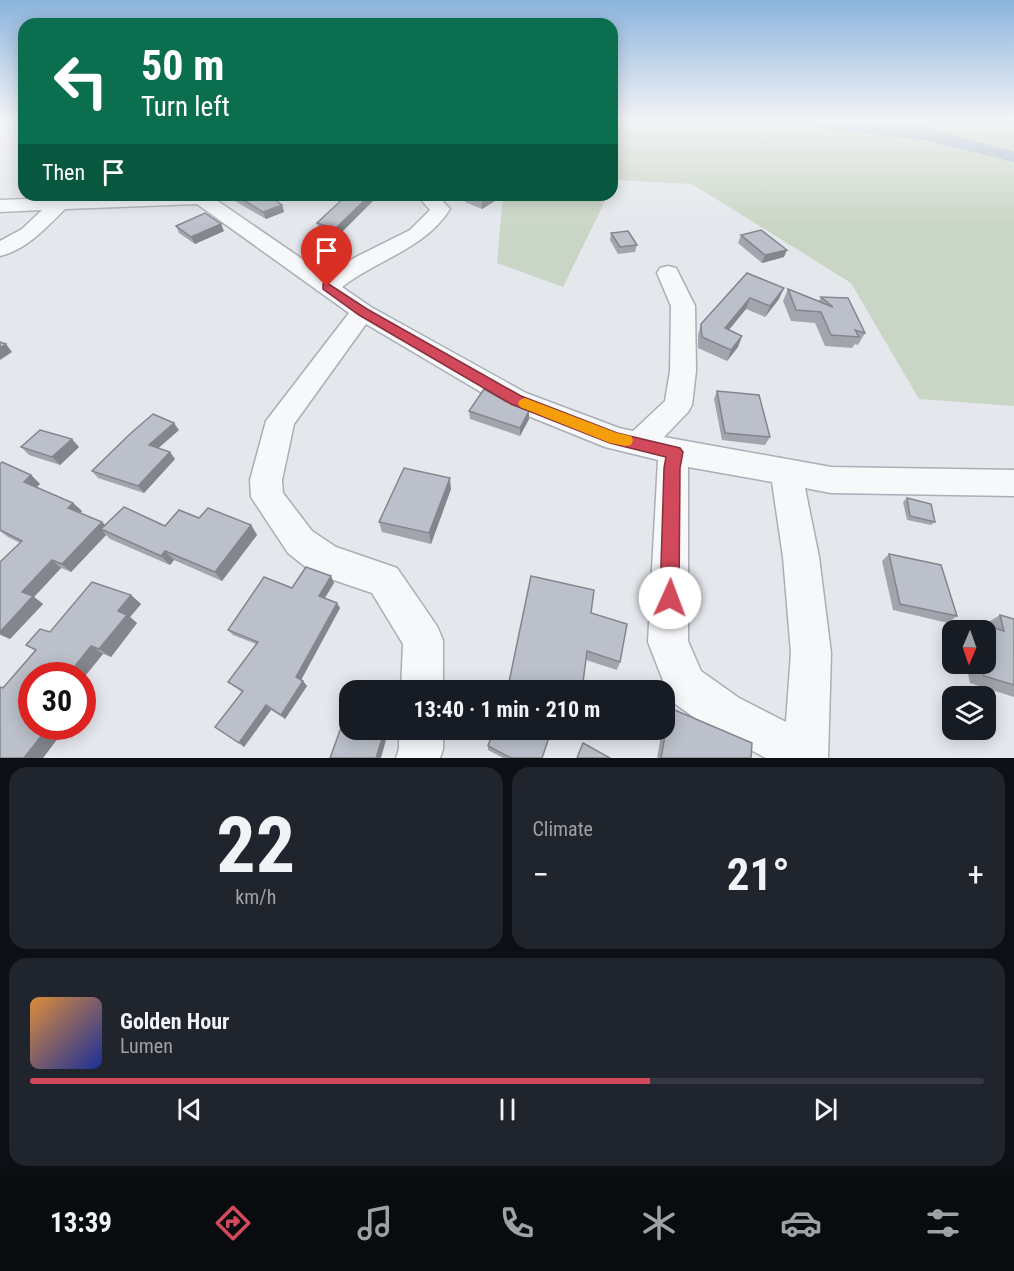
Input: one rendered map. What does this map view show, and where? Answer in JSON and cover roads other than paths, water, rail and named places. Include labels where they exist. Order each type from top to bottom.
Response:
[{"type":"street","points":[[0,206],[59,204],[75,201]]},
{"type":"street","points":[[208,201],[363,312],[516,400],[616,439],[831,480],[1014,483]]},
{"type":"street","points":[[327,287],[364,261],[409,241],[424,230],[434,220],[440,209],[432,201]]},
{"type":"street","points":[[0,250],[29,233],[59,204]]},
{"type":"street","points":[[657,448],[678,405],[683,371],[683,306],[668,273]]},
{"type":"street","points":[[363,312],[280,421],[266,480],[267,497],[300,542],[326,561],[384,580],[423,640],[422,680]]},
{"type":"street","points":[[657,448],[672,468],[668,642],[686,686],[724,713],[806,757],[811,653],[801,557],[786,473]]},
{"type":"street","points":[[418,758],[421,740]]},
{"type":"water","points":[[991,156],[1014,156],[1014,162]]}]
